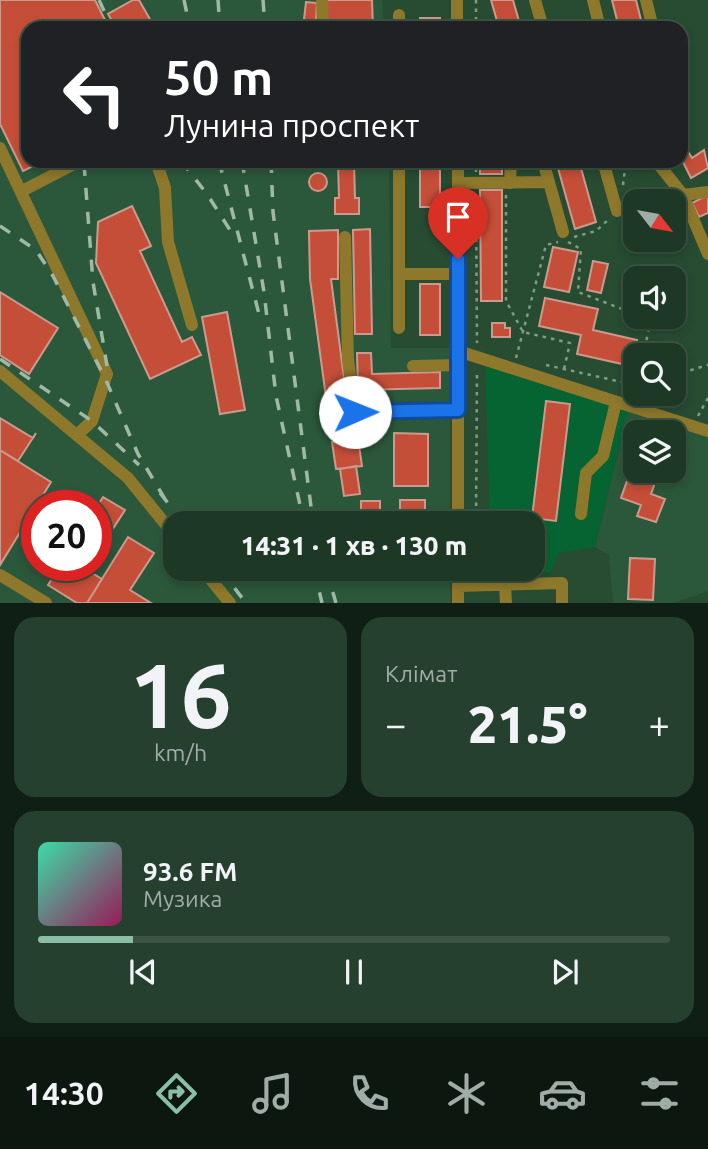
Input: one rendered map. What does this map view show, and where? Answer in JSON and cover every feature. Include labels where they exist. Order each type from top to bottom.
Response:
[{"type":"street","points":[[322,0],[323,21]]},
{"type":"street","points":[[457,0],[457,21]]},
{"type":"street","points":[[535,0],[541,21]]},
{"type":"street","points":[[593,0],[598,21]]},
{"type":"street","points":[[646,0],[651,21]]},
{"type":"street","points":[[0,149],[107,374],[92,421],[78,435]]},
{"type":"street","points":[[22,191],[66,168]]},
{"type":"street","points":[[158,168],[165,188],[169,242],[192,325]]},
{"type":"street","points":[[399,168],[399,328]]},
{"type":"street","points":[[458,168],[458,511]]},
{"type":"street","points":[[508,183],[509,168]]},
{"type":"street","points":[[545,168],[564,236]]},
{"type":"street","points":[[605,168],[617,211]]},
{"type":"street","points":[[662,168],[679,189]]},
{"type":"street","points":[[458,183],[549,182]]},
{"type":"street","points":[[686,194],[708,192]]},
{"type":"street","points":[[686,201],[708,254]]},
{"type":"street","points":[[345,236],[348,360],[355,412],[458,410]]},
{"type":"street","points":[[399,274],[458,274]]},
{"type":"street","points":[[413,366],[477,357],[708,431]]},
{"type":"street","points":[[0,371],[128,478],[163,521]]},
{"type":"street","points":[[581,514],[586,473],[603,456],[616,402]]},
{"type":"street","points":[[0,575],[46,603]]},
{"type":"street","points":[[212,581],[230,603]]},
{"type":"street","points":[[458,581],[458,603]]},
{"type":"street","points":[[458,586],[562,583],[562,603]]},
{"type":"street","points":[[505,584],[506,603]]},
{"type":"path","points":[[476,0],[476,21]]},
{"type":"path","points":[[476,168],[476,511]]},
{"type":"path","points":[[622,193],[625,168]]},
{"type":"path","points":[[508,183],[506,301],[523,332],[570,343],[564,369]]},
{"type":"path","points":[[577,236],[596,230],[617,211]]},
{"type":"path","points":[[564,236],[581,249],[578,292],[623,309]]},
{"type":"path","points":[[528,361],[516,358],[546,245]]},
{"type":"path","points":[[540,364],[623,382]]},
{"type":"path","points":[[686,371],[708,365]]},
{"type":"path","points":[[692,426],[708,398]]},
{"type":"shaded area","points":[[0,0],[382,0],[384,21],[21,21],[21,168],[389,168],[391,348],[450,348],[450,511],[163,511],[163,581],[450,581],[451,603],[0,603]]},
{"type":"shaded area","points":[[485,365],[628,410],[626,420],[623,420],[623,431],[595,547],[558,553],[551,572],[545,572],[545,511],[490,511]]},
{"type":"shaded area","points":[[628,410],[659,420],[626,420]]},
{"type":"shaded area","points":[[686,429],[708,436],[708,591],[673,603],[613,603],[609,555],[595,547],[623,431],[623,483],[686,483]]},
{"type":"building","points":[[0,0],[95,0],[106,21],[21,21],[21,167],[0,124]]},
{"type":"building","points":[[133,0],[139,0],[151,21],[112,21],[108,14]]},
{"type":"building","points":[[326,0],[372,0],[373,21],[327,21]]},
{"type":"building","points":[[491,0],[513,0],[519,21],[497,21]]},
{"type":"building","points":[[612,0],[636,0],[641,21],[617,21]]},
{"type":"building","points":[[306,2],[317,3],[316,19],[320,21],[304,21]]},
{"type":"building","points":[[420,18],[440,18],[440,21],[420,21]]},
{"type":"building","points":[[704,150],[708,168],[691,178],[686,168],[688,154],[692,158]]},
{"type":"building","points":[[338,168],[354,168],[355,198],[359,198],[359,214],[335,214],[335,198],[339,198]]},
{"type":"building","points":[[420,168],[440,168],[440,207],[420,207]]},
{"type":"building","points":[[480,168],[502,168],[502,174],[480,174]]},
{"type":"building","points":[[558,168],[581,168],[596,222],[575,229]]},
{"type":"building","points":[[318,173],[326,178],[327,182],[322,190],[318,191],[310,186],[309,182],[314,174]]},
{"type":"building","points":[[480,190],[502,190],[502,301],[481,301]]},
{"type":"building","points":[[708,195],[708,213],[699,217],[692,203]]},
{"type":"building","points":[[132,206],[151,246],[140,251],[182,342],[192,337],[201,355],[150,379],[96,263],[98,222]]},
{"type":"building","points":[[370,229],[372,334],[355,334],[353,230]]},
{"type":"building","points":[[338,230],[338,279],[331,279],[350,424],[330,427],[310,279],[309,231]]},
{"type":"building","points":[[553,247],[578,252],[569,292],[544,287]]},
{"type":"building","points":[[593,261],[608,264],[601,293],[587,290]]},
{"type":"building","points":[[420,284],[440,284],[440,335],[420,335]]},
{"type":"building","points":[[0,292],[58,328],[29,374],[0,355]]},
{"type":"building","points":[[545,298],[598,309],[593,330],[637,340],[636,343],[623,343],[623,364],[577,354],[581,335],[539,326]]},
{"type":"building","points":[[227,312],[245,410],[220,414],[202,317]]},
{"type":"building","points":[[492,323],[505,323],[505,328],[510,328],[510,337],[492,337]]},
{"type":"building","points":[[357,353],[371,353],[372,374],[440,372],[440,388],[358,390]]},
{"type":"building","points":[[546,401],[570,404],[556,521],[545,520],[545,511],[533,511]]},
{"type":"building","points":[[0,418],[33,438],[18,461],[0,450]]},
{"type":"building","points":[[394,433],[428,434],[428,486],[394,486]]},
{"type":"building","points":[[358,438],[362,466],[336,469],[332,442]]},
{"type":"building","points":[[0,450],[51,482],[46,490],[21,490],[21,531],[0,565]]},
{"type":"building","points":[[356,466],[360,494],[344,496],[340,469]]},
{"type":"building","points":[[626,483],[655,483],[651,494],[665,499],[656,522],[637,516],[641,505],[621,498]]},
{"type":"building","points":[[400,500],[425,500],[425,511],[400,511]]},
{"type":"building","points":[[361,501],[380,501],[380,511],[361,511]]},
{"type":"building","points":[[112,502],[125,510],[112,530]]},
{"type":"building","points":[[128,537],[154,553],[130,590],[151,603],[87,603],[101,581],[112,581],[112,563]]},
{"type":"building","points":[[630,558],[655,559],[653,600],[628,599]]},
{"type":"building","points":[[51,581],[101,581],[87,603],[77,603],[48,585]]},
{"type":"railway","points":[[99,0],[109,21]]},
{"type":"railway","points":[[184,0],[188,21]]},
{"type":"railway","points":[[218,0],[220,21]]},
{"type":"railway","points":[[263,0],[264,21]]},
{"type":"railway","points":[[84,168],[93,282],[107,366]]},
{"type":"railway","points":[[187,168],[230,230]]},
{"type":"railway","points":[[221,168],[259,314]]},
{"type":"railway","points":[[243,168],[264,292],[276,396],[301,511]]},
{"type":"railway","points":[[271,168],[273,212],[312,511]]},
{"type":"railway","points":[[0,226],[36,250],[53,276],[105,378],[138,454],[165,499]]},
{"type":"railway","points":[[0,359],[92,421],[139,465]]},
{"type":"railway","points":[[160,493],[174,511]]},
{"type":"railway","points":[[229,581],[246,603]]},
{"type":"railway","points":[[317,581],[322,603]]},
{"type":"railway","points":[[330,581],[336,603]]},
{"type":"route","points":[[355,412],[458,410],[458,259]]}]
